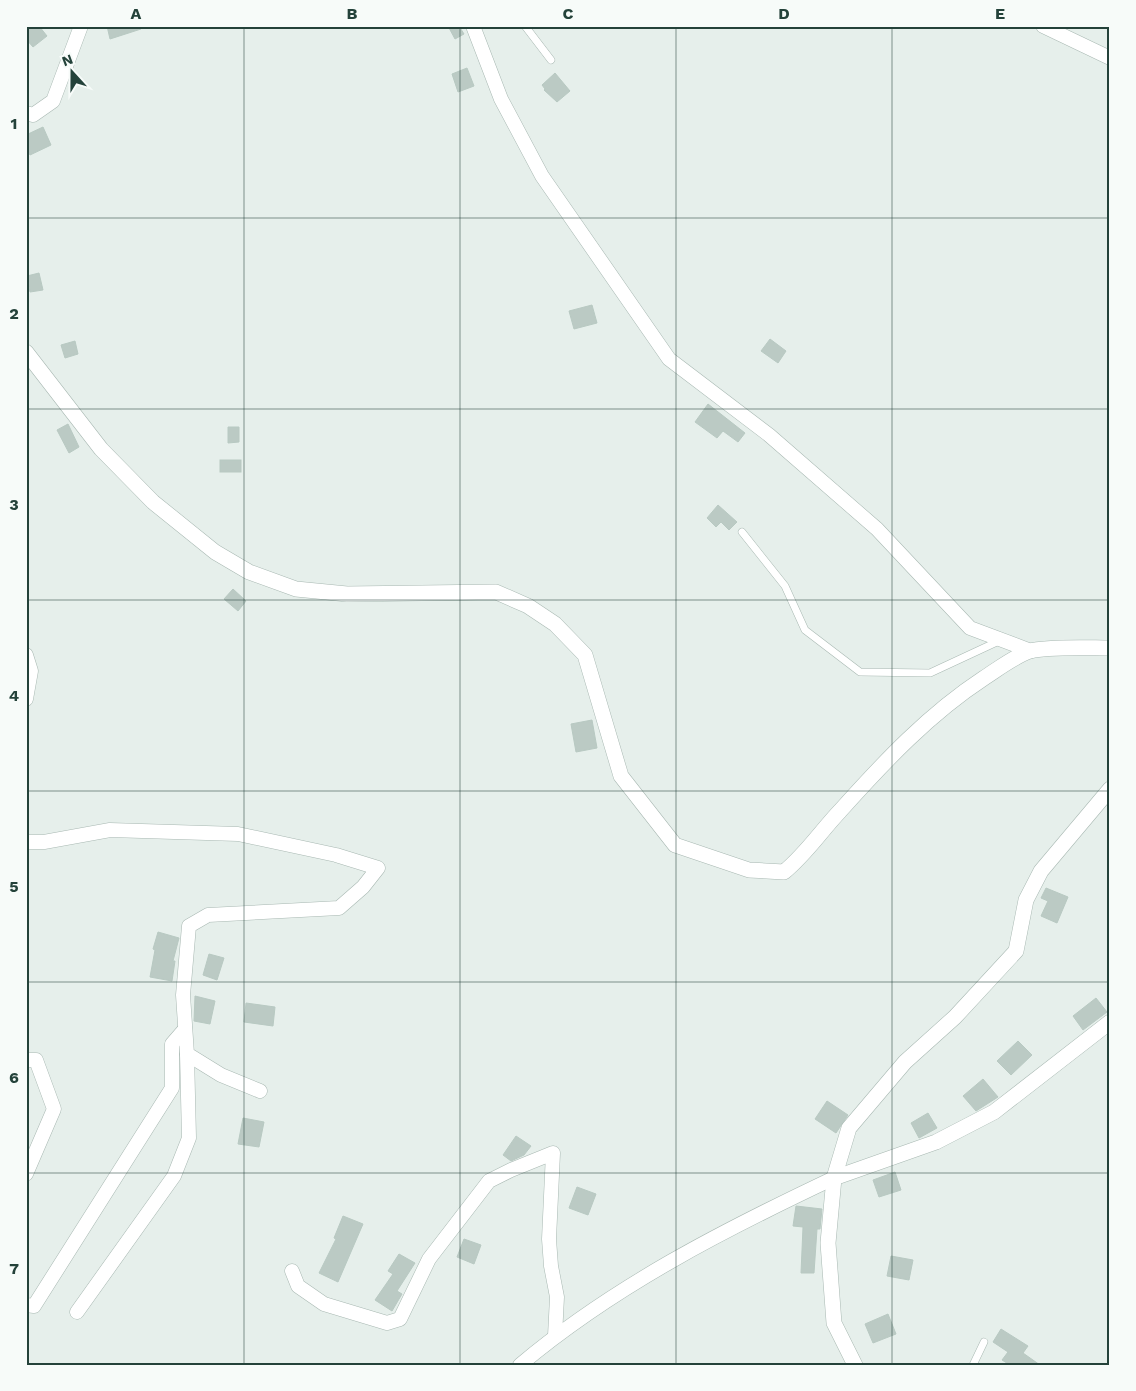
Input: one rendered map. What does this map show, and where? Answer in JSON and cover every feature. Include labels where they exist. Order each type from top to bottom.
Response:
[{"type":"street","points":[[26,114],[33,115],[53,101],[81,26]]},
{"type":"street","points":[[473,26],[501,99],[542,176],[669,359],[769,436],[877,529],[970,628],[1031,651],[1110,648]]},
{"type":"street","points":[[1042,26],[1110,58]]},
{"type":"street","points":[[26,352],[101,449],[153,502],[215,552],[249,572],[296,589],[348,594],[496,592],[528,606],[555,624],[585,655],[621,776],[675,845],[716,861],[749,870],[784,872],[803,856],[824,828],[867,780],[918,729],[970,687],[1031,651]]},
{"type":"street","points":[[26,655],[32,671],[26,699]]},
{"type":"street","points":[[855,1365],[834,1323],[828,1243],[834,1178],[850,1128],[874,1096],[905,1062],[955,1017],[1016,951],[1026,900],[1040,871],[1110,789]]},
{"type":"street","points":[[26,842],[44,842],[110,830],[238,834],[336,855],[378,868],[363,887],[339,908],[208,915],[189,926],[183,995],[187,1054],[189,1138],[185,1152],[174,1176],[77,1312]]},
{"type":"street","points":[[520,1365],[555,1336],[654,1270],[834,1178],[936,1142],[994,1112],[1110,1022]]},
{"type":"street","points":[[26,1305],[34,1306],[172,1088],[172,1044],[185,1029]]},
{"type":"street","points":[[187,1054],[221,1075],[260,1091]]},
{"type":"street","points":[[26,1060],[36,1060],[54,1109],[26,1174]]},
{"type":"street","points":[[292,1271],[298,1286],[324,1304],[387,1324],[400,1319],[428,1259],[489,1181],[553,1153],[550,1239],[551,1266],[557,1297],[555,1336]]},
{"type":"lane","points":[[525,26],[551,60]]},
{"type":"lane","points":[[742,532],[785,586],[805,630],[860,672],[930,673],[1002,640]]},
{"type":"lane","points":[[973,1365],[984,1342]]},
{"type":"building","points":[[26,26],[39,26],[47,36],[33,47],[26,39]]},
{"type":"building","points":[[107,26],[141,26],[141,29],[110,39]]},
{"type":"building","points":[[448,26],[459,26],[464,34],[455,39]]},
{"type":"building","points":[[467,68],[474,86],[458,92],[452,74]]},
{"type":"building","points":[[555,73],[570,91],[557,102],[544,90],[542,85]]},
{"type":"building","points":[[43,127],[51,145],[30,155],[26,148],[26,135]]},
{"type":"building","points":[[39,273],[43,290],[30,292],[27,276]]},
{"type":"building","points":[[592,305],[597,323],[574,329],[569,311]]},
{"type":"building","points":[[770,339],[786,351],[778,363],[761,351]]},
{"type":"building","points":[[75,341],[78,354],[65,358],[61,345]]},
{"type":"building","points":[[708,404],[745,433],[738,442],[723,431],[717,438],[695,422]]},
{"type":"building","points":[[68,424],[79,447],[69,453],[57,430]]},
{"type":"building","points":[[228,427],[239,427],[239,442],[228,443]]},
{"type":"building","points":[[220,460],[241,460],[241,472],[220,472]]},
{"type":"building","points":[[718,505],[737,522],[729,530],[721,522],[716,527],[707,518]]},
{"type":"building","points":[[233,589],[246,601],[238,611],[224,599]]},
{"type":"building","points":[[592,720],[597,748],[576,752],[571,724]]},
{"type":"building","points":[[1046,888],[1068,897],[1057,923],[1041,916],[1048,901],[1041,898]]},
{"type":"building","points":[[158,932],[179,938],[173,961],[175,961],[172,981],[150,977],[155,950],[153,949]]},
{"type":"building","points":[[209,954],[224,958],[217,980],[203,975]]},
{"type":"building","points":[[195,996],[215,1001],[210,1024],[194,1021]]},
{"type":"building","points":[[1096,998],[1107,1012],[1083,1030],[1073,1016]]},
{"type":"building","points":[[246,1003],[275,1007],[273,1026],[244,1022]]},
{"type":"building","points":[[1018,1041],[1032,1055],[1011,1075],[997,1061]]},
{"type":"building","points":[[983,1079],[998,1097],[976,1111],[963,1096]]},
{"type":"building","points":[[827,1101],[848,1115],[836,1133],[815,1119]]},
{"type":"building","points":[[928,1113],[937,1128],[919,1138],[911,1123]]},
{"type":"building","points":[[243,1118],[264,1122],[259,1147],[238,1144]]},
{"type":"building","points":[[516,1136],[531,1146],[524,1155],[511,1161],[503,1155]]},
{"type":"building","points":[[895,1172],[901,1190],[879,1197],[873,1180]]},
{"type":"building","points":[[577,1187],[596,1194],[588,1215],[569,1208]]},
{"type":"building","points":[[796,1206],[822,1209],[820,1229],[817,1229],[814,1273],[801,1273],[803,1227],[793,1226]]},
{"type":"building","points":[[343,1216],[363,1224],[338,1282],[319,1273],[336,1239],[334,1238]]},
{"type":"building","points":[[464,1239],[481,1245],[474,1264],[457,1257]]},
{"type":"building","points":[[399,1254],[415,1263],[397,1291],[402,1294],[392,1311],[375,1300],[393,1274],[388,1271]]},
{"type":"building","points":[[891,1256],[913,1260],[909,1280],[887,1276]]},
{"type":"building","points":[[888,1314],[896,1334],[873,1343],[865,1324]]},
{"type":"building","points":[[1001,1329],[1028,1346],[1023,1353],[1040,1365],[1010,1365],[1002,1360],[1008,1352],[993,1342]]}]
